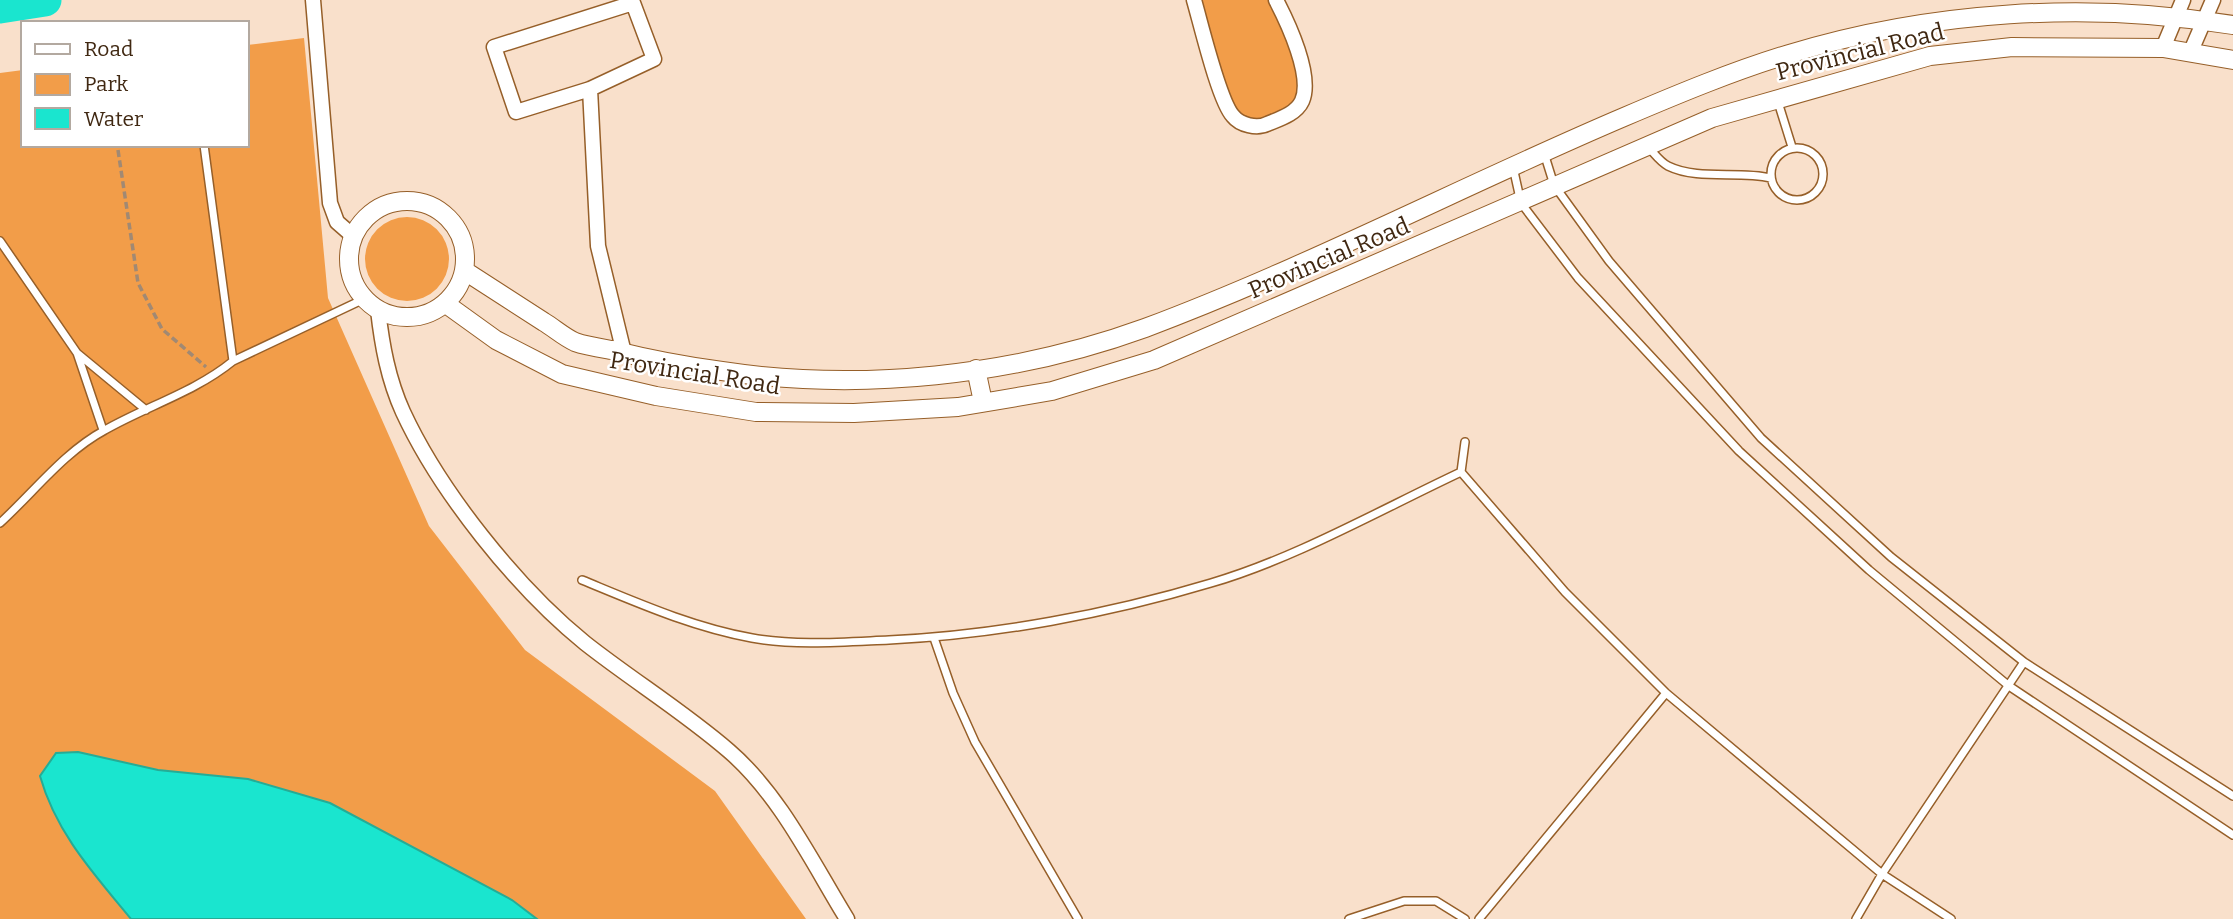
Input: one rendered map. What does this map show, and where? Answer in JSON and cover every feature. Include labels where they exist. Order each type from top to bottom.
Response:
[{"type":"street","points":[[313,0],[330,203],[337,222],[353,236]]},
{"type":"street","points":[[1194,0],[1216,78],[1232,116],[1245,124],[1262,127],[1289,115],[1302,102],[1306,83],[1291,27],[1276,0]]},
{"type":"street","points":[[2191,51],[2213,0]]},
{"type":"street","points":[[633,2],[654,59],[590,89],[516,111],[494,47],[633,2]]},
{"type":"street","points":[[2162,48],[2180,8]]},
{"type":"street","name":"Provincial Road","points":[[465,271],[575,342],[663,363],[760,377],[852,379],[944,374],[1044,357],[1142,329],[1246,286],[1544,151],[1695,87],[1791,53],[1922,23],[2086,12],[2180,8],[2204,20],[2233,25]]},
{"type":"street","name":"Provincial Road","points":[[446,304],[496,340],[562,374],[656,396],[756,412],[854,413],[983,402],[1052,391],[1154,360],[1712,118],[1777,97],[1930,56],[2012,47],[2162,48],[2233,60]]},
{"type":"street","points":[[590,89],[597,246],[624,354]]},
{"type":"street","points":[[408,201],[425,204],[441,211],[458,230],[466,254],[465,271],[458,289],[446,304],[431,313],[413,318],[395,317],[371,305],[354,285],[349,269],[353,236],[376,210],[408,201]]},
{"type":"street","points":[[371,305],[403,412],[468,516],[517,579],[584,642],[730,752],[765,789],[847,919]]},
{"type":"street","points":[[976,369],[983,402]]},
{"type":"lane","points":[[1777,97],[1792,148]]},
{"type":"lane","points":[[204,147],[233,361]]},
{"type":"lane","points":[[1648,147],[1667,165],[1691,172],[1749,173],[1771,178]]},
{"type":"lane","points":[[1792,148],[1809,150],[1817,156],[1824,172],[1819,189],[1805,199],[1796,200],[1779,194],[1771,178],[1770,170],[1777,155],[1792,148]]},
{"type":"lane","points":[[1544,151],[1554,186],[1609,261],[1761,438],[1891,557],[2024,662],[2233,796]]},
{"type":"lane","points":[[1513,166],[1521,203],[1578,278],[1739,450],[1869,569],[2009,687],[2233,835]]},
{"type":"lane","points":[[0,241],[77,353],[103,430]]},
{"type":"lane","points":[[0,523],[74,452],[103,430],[215,375],[233,361],[371,305]]},
{"type":"lane","points":[[77,353],[146,410]]},
{"type":"lane","points":[[1465,442],[1461,472],[1565,592],[1667,693],[1882,874],[1951,919]]},
{"type":"lane","points":[[582,580],[674,619],[753,639],[836,642],[934,638],[1028,626],[1211,583],[1274,559],[1461,472]]},
{"type":"lane","points":[[934,638],[953,693],[975,742],[1078,919]]},
{"type":"lane","points":[[1856,919],[1882,874],[2024,662]]},
{"type":"lane","points":[[1479,919],[1667,693]]},
{"type":"lane","points":[[1349,919],[1404,901],[1436,901],[1465,919]]},
{"type":"path","points":[[118,150],[138,283],[162,329],[215,375]]},
{"type":"green space","points":[[1194,0],[1276,0],[1291,27],[1302,102],[1262,127],[1232,116]]},
{"type":"green space","points":[[304,38],[328,298],[429,526],[525,650],[715,791],[806,919],[0,919],[0,73],[21,70],[21,147],[248,147],[248,45]]},
{"type":"green space","points":[[407,217],[430,224],[442,236],[449,259],[442,282],[430,294],[407,301],[384,294],[372,282],[365,259],[372,236],[384,224]]},
{"type":"water","points":[[78,752],[158,770],[248,779],[330,803],[512,900],[537,919],[131,919],[90,869],[66,834],[47,797],[40,776],[56,753]]},
{"type":"waterway","points":[[0,7],[45,0]]}]
